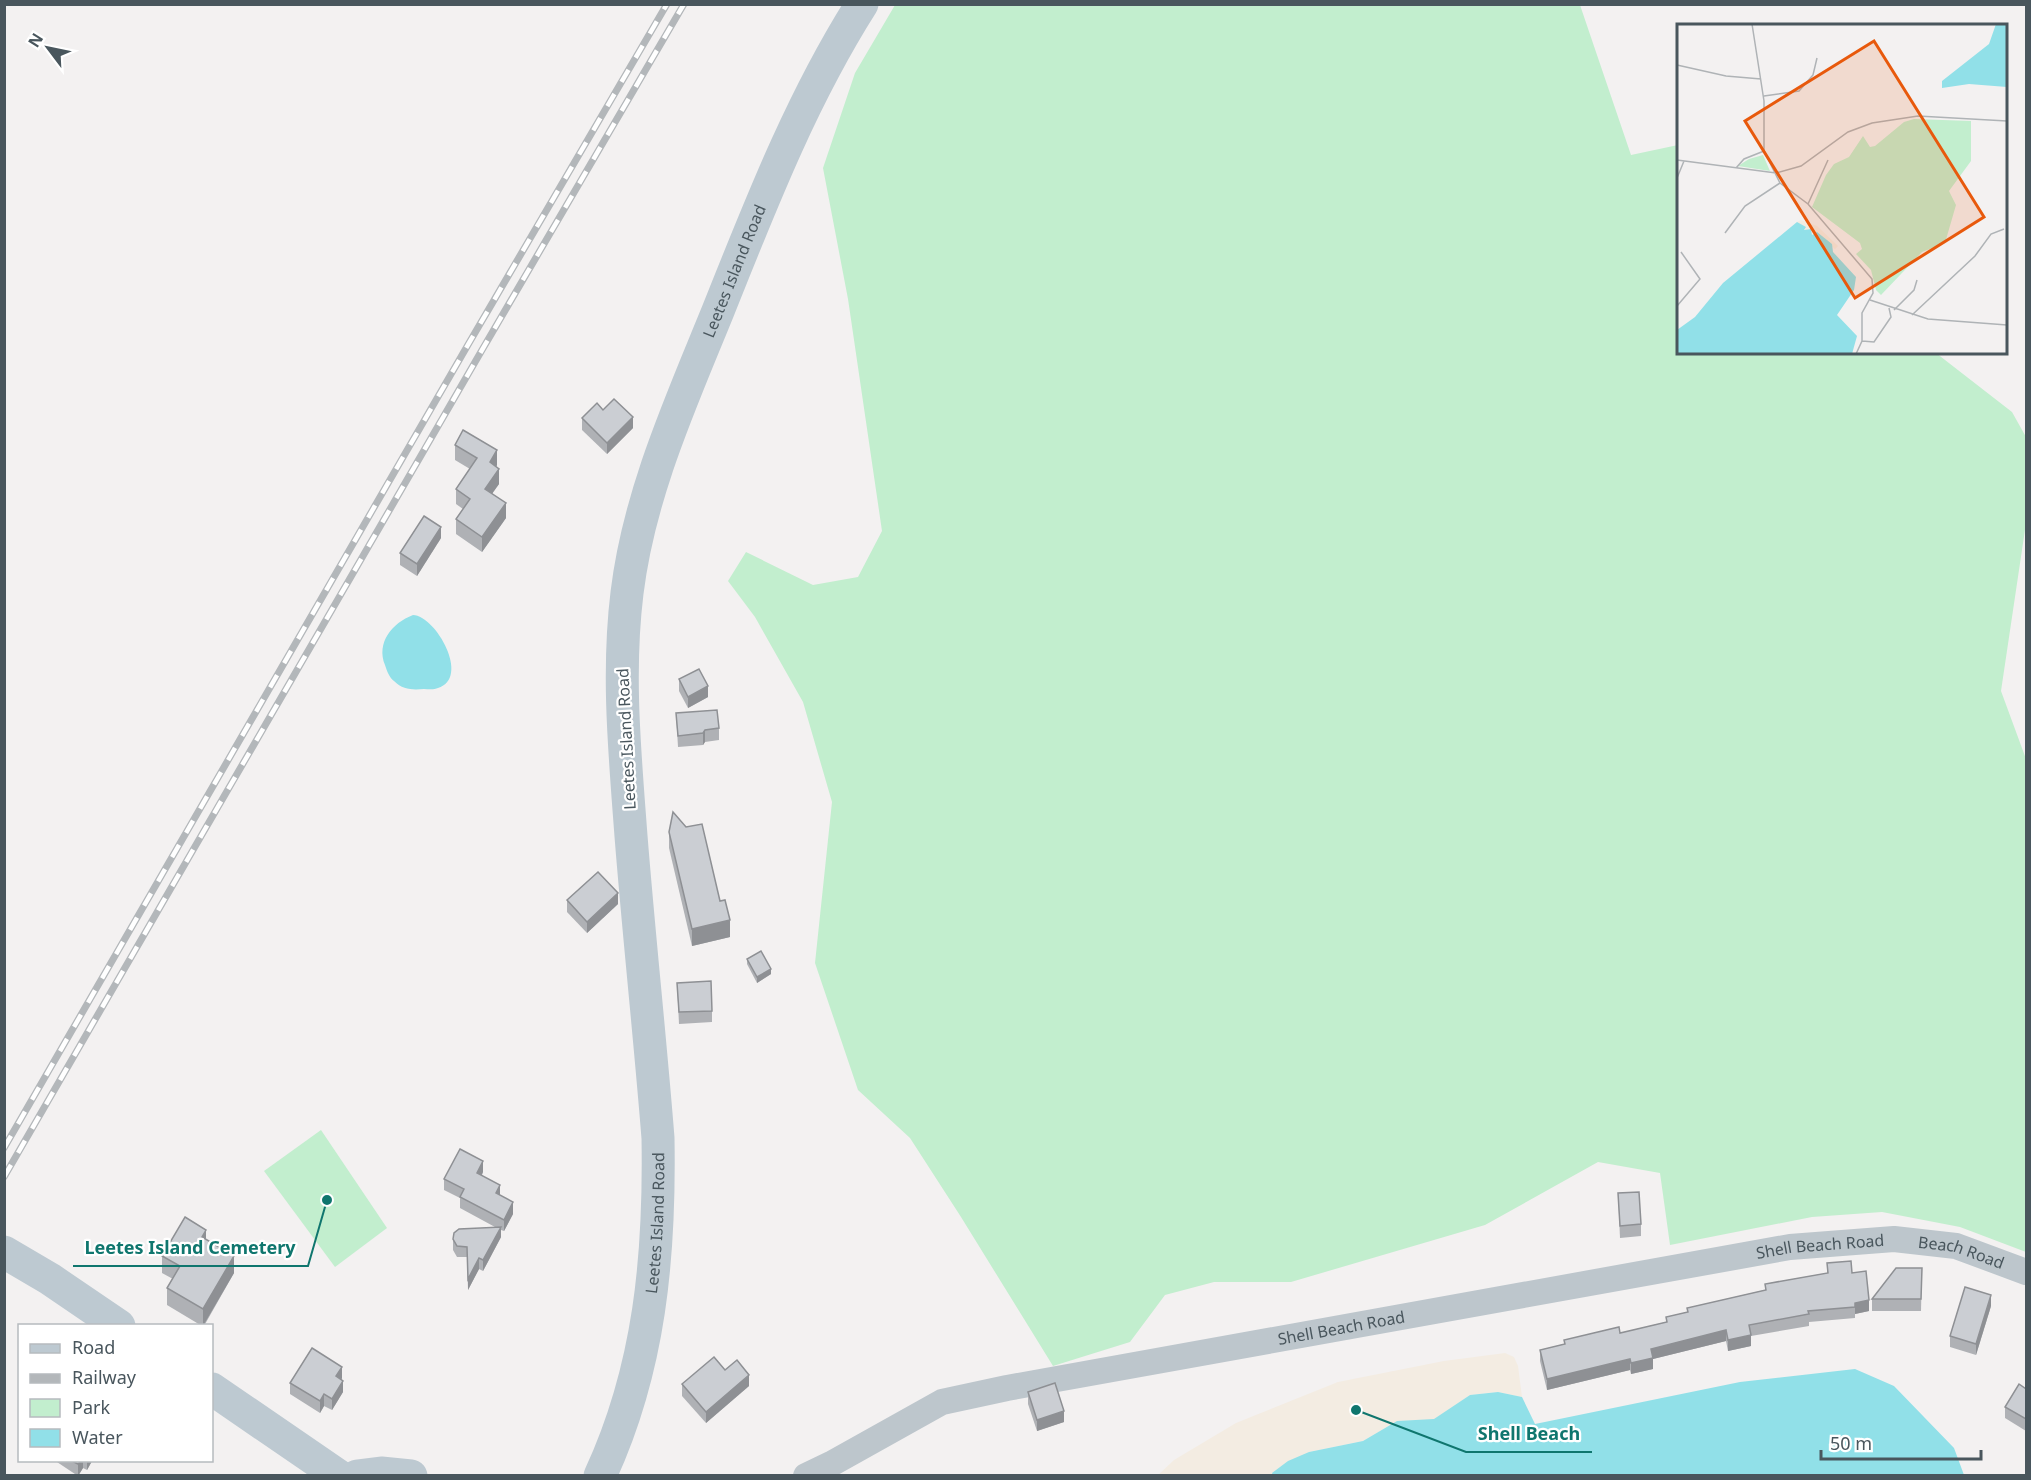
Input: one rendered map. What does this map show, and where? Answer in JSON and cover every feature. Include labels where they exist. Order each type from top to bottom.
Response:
[{"type":"main road","name":"Leetes Island Road","points":[[600,1476],[618,1430],[639,1361],[649,1311],[657,1250],[659,1199],[658,1138],[622,725],[623,646],[627,593],[633,556],[646,503],[667,438],[765,194],[818,81],[862,4]]},
{"type":"main road","points":[[4,1252],[116,1324]]},
{"type":"main road","points":[[213,1390],[339,1476]]},
{"type":"main road","points":[[357,1476],[381,1473],[411,1476]]},
{"type":"street","name":"Beach Road","points":[[1894,1239],[1956,1246],[2026,1272]]},
{"type":"street","name":"Shell Beach Road","points":[[806,1476],[942,1402],[1007,1388],[1790,1247],[1894,1239]]},
{"type":"green space","points":[[895,5],[1580,5],[1631,155],[1677,145],[1677,354],[1937,354],[2012,412],[2026,437],[2026,523],[2001,691],[2026,759],[2026,1252],[1960,1227],[1882,1212],[1812,1217],[1670,1245],[1660,1173],[1598,1162],[1485,1225],[1291,1282],[1214,1282],[1165,1295],[1130,1342],[1053,1366],[910,1138],[858,1090],[815,963],[832,802],[803,702],[755,617],[728,581],[746,552],[813,585],[858,577],[882,531],[848,299],[823,168],[855,73]]},
{"type":"green space","points":[[321,1130],[387,1228],[335,1267],[264,1171]]},
{"type":"sand","points":[[1505,1353],[1514,1357],[1518,1366],[1522,1397],[1498,1392],[1470,1395],[1434,1420],[1397,1421],[1363,1441],[1309,1452],[1273,1475],[1157,1476],[1174,1460],[1236,1423],[1338,1382],[1444,1361]]},
{"type":"water","points":[[413,615],[431,625],[440,636],[451,661],[451,673],[447,682],[436,689],[405,688],[397,684],[387,672],[383,657],[384,642],[398,623]]},
{"type":"water","points":[[1855,1369],[1894,1386],[1954,1448],[1964,1475],[1273,1476],[1272,1473],[1288,1461],[1309,1452],[1363,1441],[1397,1421],[1434,1419],[1470,1395],[1498,1392],[1522,1397],[1535,1424],[1740,1382]]},
{"type":"building","points":[[614,399],[633,417],[607,443],[582,418],[597,403],[603,410]]},
{"type":"building","points":[[463,430],[497,450],[490,462],[499,469],[485,489],[506,503],[482,537],[456,519],[470,499],[456,489],[477,458],[455,445]]},
{"type":"building","points":[[424,516],[441,527],[417,564],[400,553]]},
{"type":"building","points":[[699,669],[708,686],[688,697],[679,679]]},
{"type":"building","points":[[717,710],[719,728],[705,730],[703,733],[678,736],[676,713]]},
{"type":"building","points":[[673,812],[686,827],[702,824],[720,901],[725,900],[730,920],[692,929],[669,832]]},
{"type":"building","points":[[598,872],[618,893],[587,922],[567,900]]},
{"type":"building","points":[[761,951],[771,969],[757,977],[747,959]]},
{"type":"building","points":[[711,981],[712,1011],[679,1012],[677,983]]},
{"type":"building","points":[[460,1149],[483,1161],[477,1173],[500,1185],[496,1193],[513,1202],[504,1220],[460,1197],[464,1189],[444,1179]]},
{"type":"building","points":[[1639,1192],[1641,1224],[1620,1226],[1618,1193]]},
{"type":"building","points":[[185,1217],[206,1230],[202,1237],[234,1256],[203,1309],[167,1288],[180,1266],[162,1256]]},
{"type":"building","points":[[501,1227],[483,1260],[479,1258],[468,1279],[467,1247],[457,1246],[453,1239],[454,1233],[459,1229]]},
{"type":"building","points":[[1851,1261],[1852,1273],[1866,1271],[1869,1300],[1855,1303],[1855,1307],[1808,1311],[1809,1314],[1749,1325],[1751,1335],[1728,1340],[1726,1330],[1651,1349],[1653,1358],[1631,1363],[1630,1359],[1547,1379],[1540,1350],[1565,1344],[1564,1340],[1619,1327],[1620,1333],[1667,1322],[1666,1317],[1688,1312],[1687,1308],[1766,1290],[1765,1284],[1828,1273],[1827,1263]]},
{"type":"building","points":[[1896,1268],[1922,1268],[1921,1299],[1872,1299]]},
{"type":"building","points":[[1965,1287],[1991,1295],[1976,1344],[1950,1336]]},
{"type":"building","points":[[312,1348],[342,1367],[336,1376],[343,1381],[332,1399],[324,1394],[320,1401],[290,1383]]},
{"type":"building","points":[[714,1357],[725,1370],[737,1360],[749,1375],[706,1412],[682,1384]]},
{"type":"building","points":[[1055,1383],[1064,1411],[1037,1420],[1028,1392]]},
{"type":"building","points":[[2019,1384],[2026,1389],[2026,1419],[2005,1407]]},
{"type":"railway","points":[[4,1148],[667,4]]},
{"type":"railway","points":[[4,1177],[684,4]]},
{"type":"place","name":"Leetes Island Cemetery","points":[[327,1200]]},
{"type":"place","name":"Shell Beach","points":[[1356,1410]]}]
